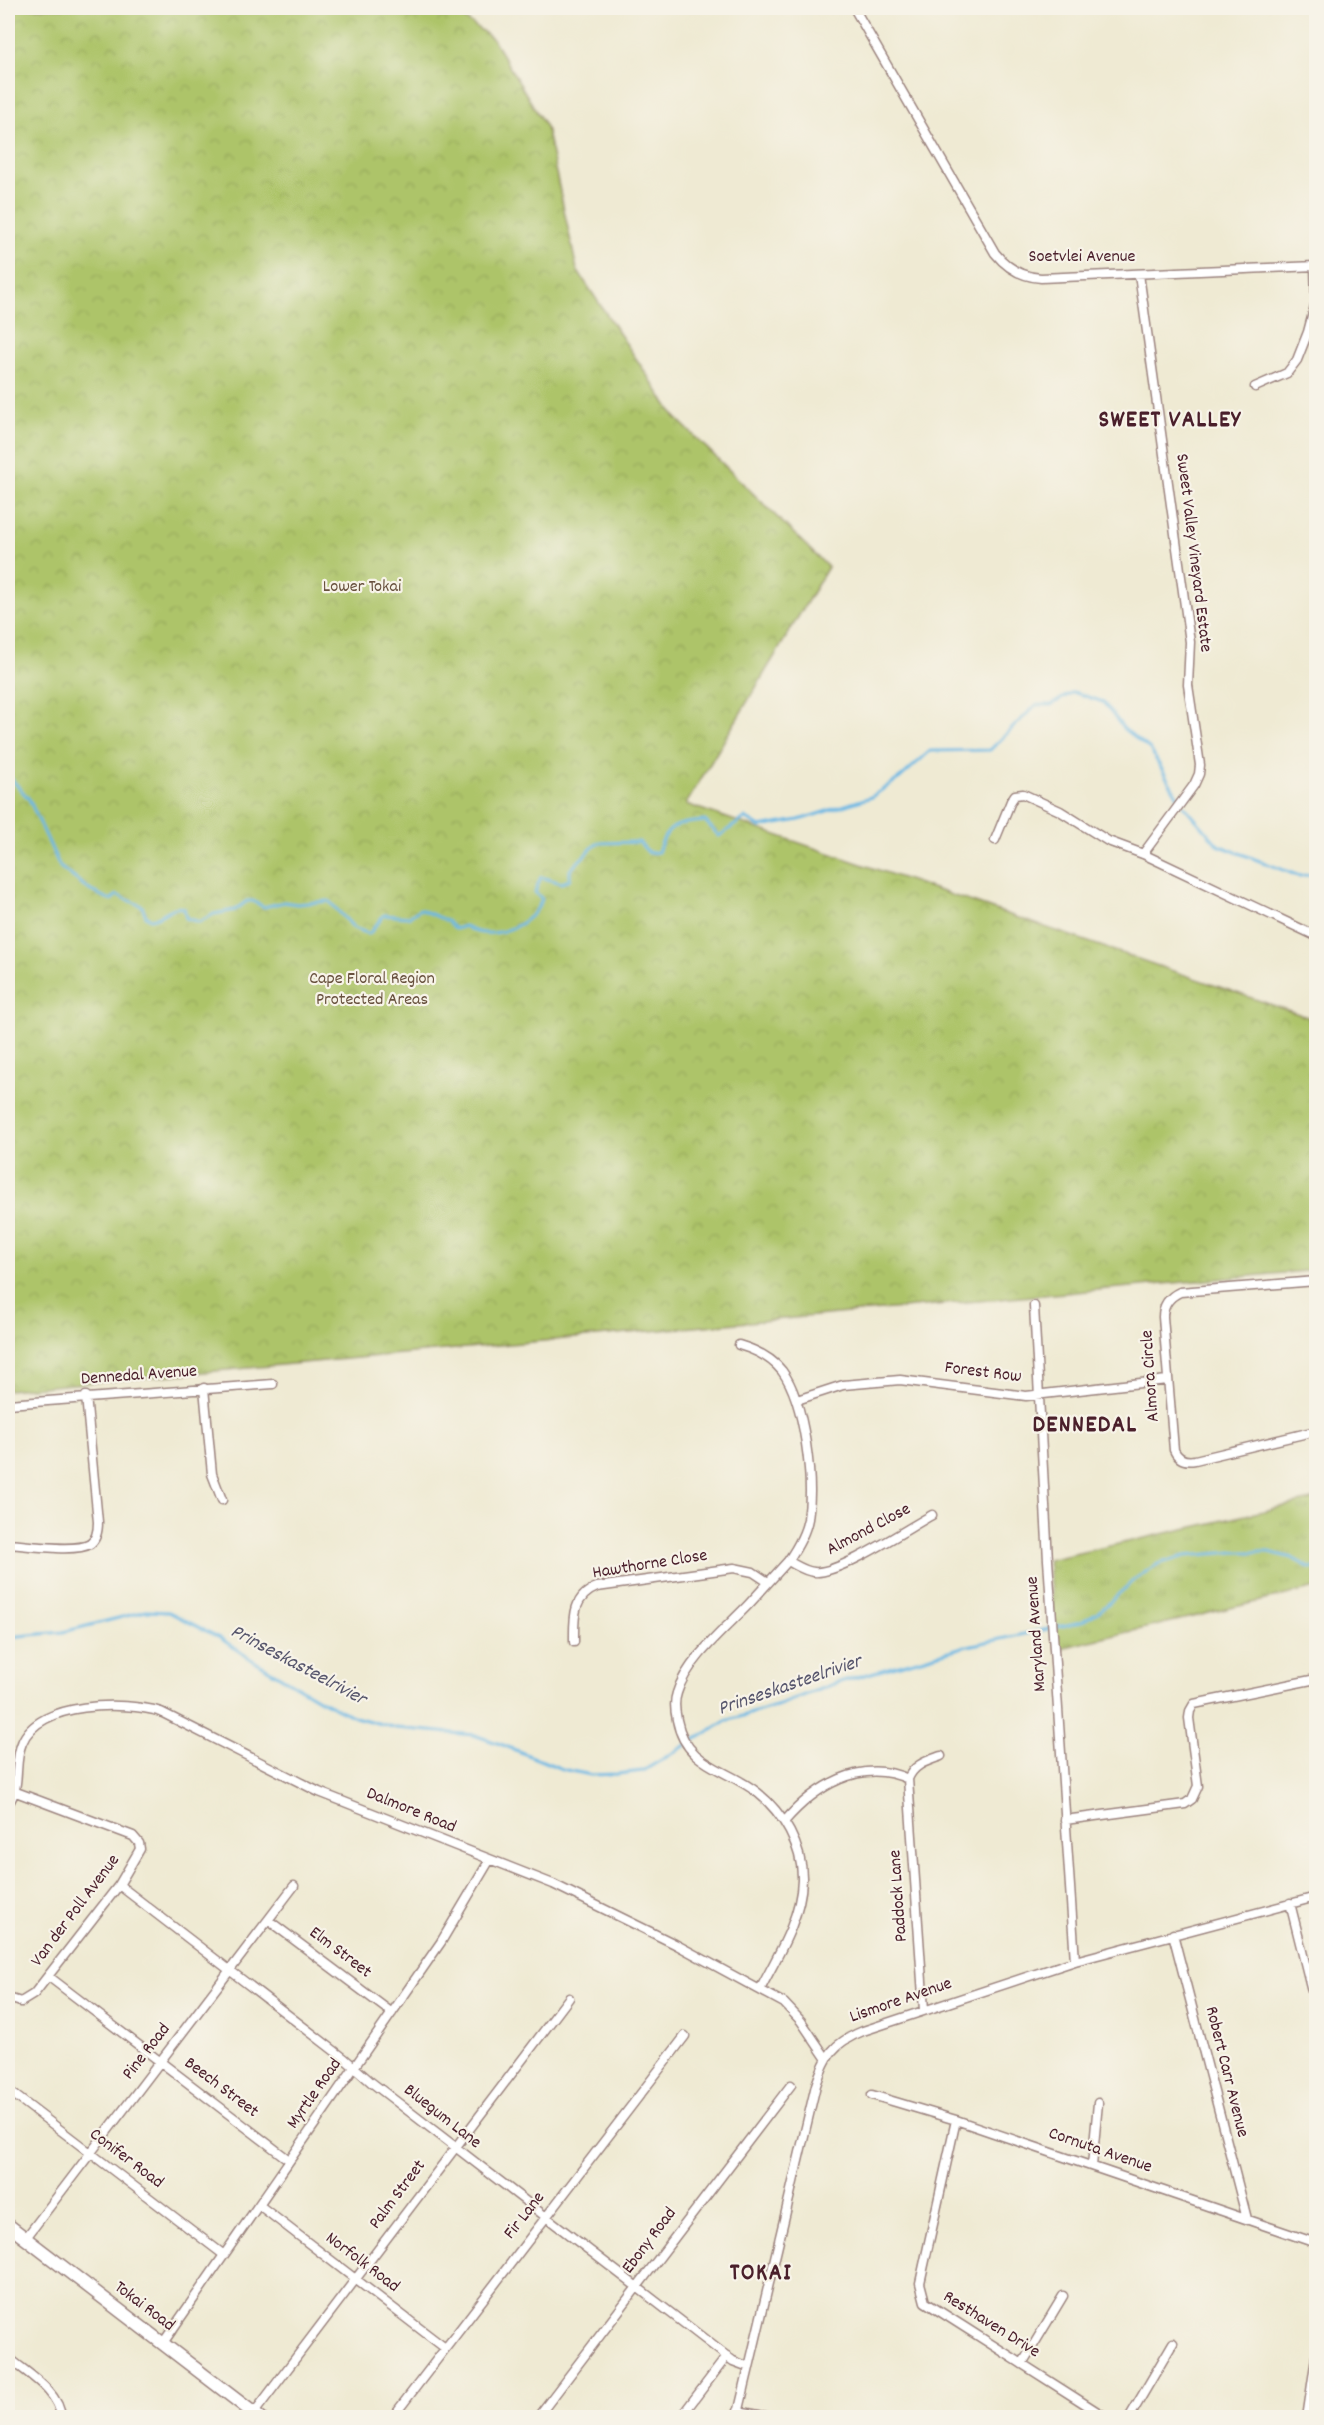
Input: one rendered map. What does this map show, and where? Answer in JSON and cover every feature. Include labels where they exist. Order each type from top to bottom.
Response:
[{"type":"main road","name":"Tokai Road","points":[[8,2225],[257,2415]]},
{"type":"street","name":"Soetvlei Avenue","points":[[854,8],[983,232],[1002,262],[1010,268],[1031,277],[1316,266]]},
{"type":"street","points":[[1255,387],[1287,373],[1297,360],[1316,302],[1316,266]]},
{"type":"street","name":"Sweet Valley Vineyard Estate","points":[[1139,274],[1190,642],[1188,685],[1200,765],[1194,785],[1143,854]]},
{"type":"street","points":[[995,840],[1011,801],[1015,795],[1023,794],[1060,811],[1108,841],[1143,854],[1317,936]]},
{"type":"street","name":"Almora Circle","points":[[1317,1281],[1180,1292],[1174,1295],[1163,1310],[1173,1450],[1176,1456],[1183,1460],[1195,1460],[1317,1431]]},
{"type":"street","name":"Maryland Avenue","points":[[1034,1306],[1075,1961]]},
{"type":"street","points":[[739,1345],[771,1360],[782,1371],[797,1400],[808,1461],[810,1500],[804,1533],[798,1547],[788,1561],[718,1635],[689,1670],[677,1692],[676,1716],[683,1738],[695,1756],[756,1792],[784,1822],[801,1864],[800,1899],[793,1923],[760,1990]]},
{"type":"street","name":"Forest Row","points":[[797,1400],[843,1385],[900,1380],[1026,1396],[1167,1380]]},
{"type":"street","name":"Dennedal Avenue","points":[[8,1404],[86,1396],[273,1384]]},
{"type":"street","points":[[204,1388],[212,1474],[222,1500]]},
{"type":"street","points":[[8,1544],[73,1547],[90,1544],[95,1537],[98,1522],[86,1396]]},
{"type":"street","name":"Almond Close","points":[[788,1561],[806,1571],[821,1572],[845,1564],[932,1515]]},
{"type":"street","name":"Hawthorne Close","points":[[573,1642],[574,1618],[578,1602],[588,1590],[597,1587],[734,1568],[753,1572],[768,1582]]},
{"type":"street","points":[[1065,1820],[1185,1804],[1192,1799],[1198,1786],[1189,1718],[1194,1704],[1317,1679]]},
{"type":"street","name":"Dalmore Road","points":[[8,1804],[16,1792],[19,1750],[28,1730],[34,1725],[48,1717],[82,1709],[115,1705],[140,1706],[177,1719],[319,1792],[489,1861],[553,1884],[675,1944],[794,2011],[826,2058]]},
{"type":"street","points":[[784,1822],[802,1802],[843,1777],[869,1772],[887,1772],[908,1779],[911,1771],[918,1765],[941,1756]]},
{"type":"street","name":"Paddock Lane","points":[[908,1779],[924,2010]]},
{"type":"street","name":"Van der Poll Avenue","points":[[8,1998],[15,2002],[26,2000],[48,1976],[118,1885],[140,1849],[136,1839],[16,1792]]},
{"type":"street","name":"Myrtle Road","points":[[163,2343],[441,1942],[489,1861]]},
{"type":"street","name":"Bluegum Lane","points":[[118,1885],[636,2288],[728,2356],[749,2367]]},
{"type":"street","name":"Pine Road","points":[[25,2239],[294,1886]]},
{"type":"street","name":"Lismore Avenue","points":[[738,2414],[816,2085],[826,2058],[845,2038],[1075,1961],[1317,1897]]},
{"type":"street","points":[[1290,1903],[1317,2007]]},
{"type":"street","name":"Elm Street","points":[[268,1920],[392,2013]]},
{"type":"street","name":"Robert Carr Avenue","points":[[1173,1934],[1246,2219]]},
{"type":"street","name":"Beech Street","points":[[48,1976],[289,2160]]},
{"type":"street","name":"Palm Street","points":[[257,2415],[355,2279],[569,1998]]},
{"type":"street","name":"Fir Lane","points":[[392,2418],[685,2036]]},
{"type":"street","name":"Ebony Road","points":[[537,2418],[791,2085]]},
{"type":"street","name":"Conifer Road","points":[[8,2090],[224,2255]]},
{"type":"street","name":"Cornuta Avenue","points":[[872,2095],[956,2120],[1317,2243]]},
{"type":"street","points":[[1092,2166],[1098,2103]]},
{"type":"street","name":"Resthaven Drive","points":[[956,2120],[920,2283],[925,2302],[1107,2418]]},
{"type":"street","name":"Norfolk Road","points":[[259,2205],[445,2348]]},
{"type":"street","points":[[1022,2364],[1063,2296]]},
{"type":"street","points":[[1129,2418],[1173,2343]]},
{"type":"street","points":[[680,2418],[728,2356]]},
{"type":"street","points":[[8,2357],[53,2396],[60,2408],[61,2418]]},
{"type":"street","points":[[1307,2418],[1317,2357]]},
{"type":"street","points":[[738,2414],[775,2418]]},
{"type":"green space","name":"Cape Floral Region Protected Areas","points":[[8,8],[449,8],[492,38],[546,127],[577,270],[675,417],[828,567],[686,804],[1316,1020],[1316,1270],[8,1390]]},
{"type":"green space","points":[[1316,1499],[1316,1588],[1056,1649],[1048,1560]]},
{"type":"waterway","points":[[8,775],[29,799],[60,867],[91,891],[111,900],[117,895],[142,906],[146,916],[151,919],[174,908],[184,908],[186,918],[199,922],[214,914],[235,910],[247,901],[253,901],[264,907],[284,902],[297,904],[329,901],[354,928],[369,934],[384,915],[409,917],[420,909],[447,921],[455,929],[465,926],[485,933],[509,929],[520,924],[537,909],[542,899],[535,892],[541,877],[562,883],[570,879],[570,870],[597,843],[639,842],[649,853],[658,852],[665,835],[681,824],[705,821],[719,836],[745,818],[760,827],[799,820],[871,797],[900,778],[930,751],[990,750],[1036,705],[1051,705],[1073,692],[1103,702],[1124,729],[1150,749],[1178,797]]},
{"type":"waterway","points":[[1184,806],[1218,845],[1299,876],[1316,874]]},
{"type":"waterway","name":"Prinseskasteelrivier","points":[[8,1637],[63,1632],[146,1611],[169,1612],[220,1638],[320,1700],[355,1717],[396,1728],[474,1735],[562,1769],[591,1775],[617,1774],[643,1771],[726,1721],[776,1706],[836,1683],[963,1647],[1081,1622],[1101,1610],[1135,1579],[1158,1564],[1185,1556],[1269,1552],[1292,1558],[1310,1568],[1316,1568]]},
{"type":"district","name":"SWEET VALLEY","points":[[1170,421]]},
{"type":"district","name":"DENNEDAL","points":[[1085,1426]]},
{"type":"district","name":"TOKAI","points":[[761,2274]]},
{"type":"park label","name":"Lower Tokai","points":[[362,587]]}]
